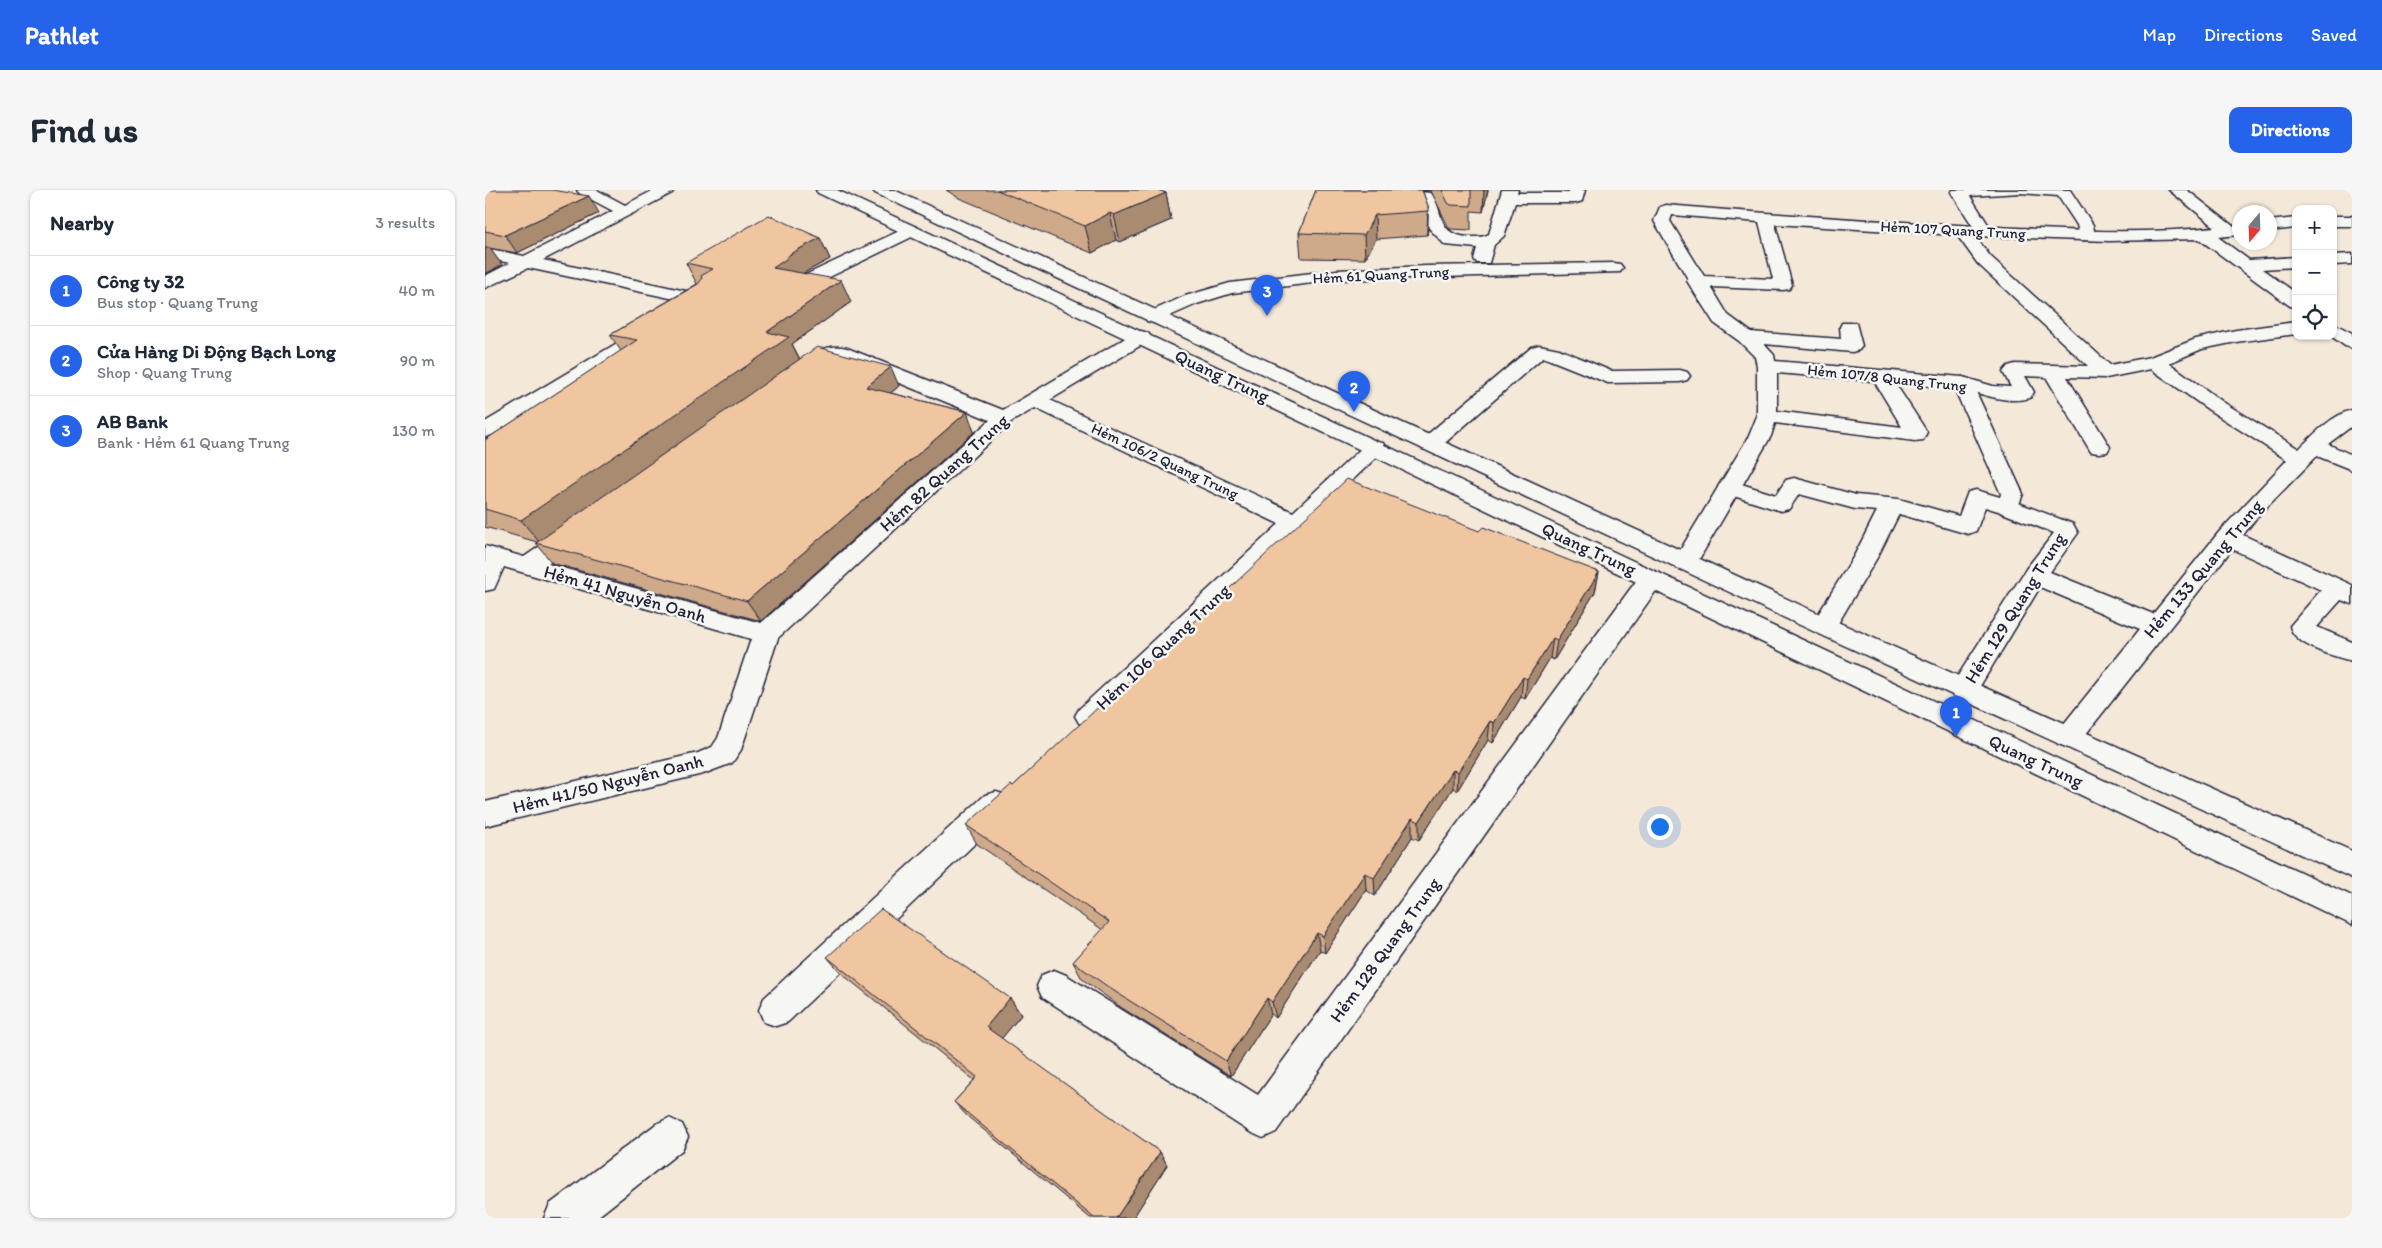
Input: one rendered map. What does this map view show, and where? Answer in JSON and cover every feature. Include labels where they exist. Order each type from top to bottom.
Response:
[{"type":"street","points":[[485,283],[666,190]]},
{"type":"street","name":"Quang Trung","points":[[824,190],[1141,337],[2352,911]]},
{"type":"street","name":"Quang Trung","points":[[881,190],[1824,626],[2352,865]]},
{"type":"street","points":[[1402,190],[1402,196],[1425,196],[1435,226],[1451,241],[1486,242],[1496,236],[1510,194],[1576,198],[1577,190]]},
{"type":"street","points":[[1985,232],[1959,192],[2014,190]]},
{"type":"street","points":[[2026,190],[2063,191],[2085,225],[2087,236]]},
{"type":"street","points":[[2177,190],[2232,228]]},
{"type":"street","points":[[1659,192],[1666,210],[1662,221],[1696,281],[1721,319],[1746,337],[1764,355],[1767,366],[1767,416],[1760,436],[1685,562]]},
{"type":"street","points":[[581,196],[625,211]]},
{"type":"street","name":"Hẻm 107 Quang Trung","points":[[1666,210],[1766,219],[1963,231],[2087,236],[2203,234],[2232,230]]},
{"type":"street","points":[[807,281],[934,214]]},
{"type":"street","points":[[1696,281],[1783,285],[1766,219]]},
{"type":"street","points":[[2337,221],[2352,221]]},
{"type":"street","points":[[2277,225],[2292,223]]},
{"type":"street","points":[[1963,231],[1985,260],[2106,372]]},
{"type":"street","points":[[2203,234],[2292,299]]},
{"type":"street","points":[[1481,270],[1486,242]]},
{"type":"street","points":[[485,253],[703,300],[485,431]]},
{"type":"street","points":[[2337,260],[2352,259]]},
{"type":"street","points":[[2246,266],[2292,262]]},
{"type":"street","name":"Hẻm 61 Quang Trung","points":[[1154,317],[1191,300],[1230,288],[1337,275],[1614,268]]},
{"type":"street","points":[[2337,322],[2352,321]]},
{"type":"street","points":[[1746,337],[1851,346],[1849,327]]},
{"type":"street","name":"Hẻm 107/8 Quang Trung","points":[[1767,366],[1880,375],[1962,384],[1991,392],[2023,394],[2024,392],[2013,372],[2015,370],[2106,372],[2155,362],[2195,345],[2236,336],[2292,329]]},
{"type":"street","points":[[2337,332],[2352,342]]},
{"type":"street","name":"Hẻm 82 Quang Trung","points":[[766,634],[1004,418],[1141,337]]},
{"type":"street","points":[[1430,444],[1539,351],[1552,353],[1609,377],[1680,376]]},
{"type":"street","points":[[781,384],[821,356],[840,352],[1004,418]]},
{"type":"street","points":[[2155,362],[2217,406],[2307,452],[2352,463]]},
{"type":"street","points":[[2053,371],[2099,447]]},
{"type":"street","points":[[1767,416],[1915,435],[1916,432],[1880,375]]},
{"type":"street","points":[[1729,487],[1781,504],[1794,485],[1855,502],[1892,505],[1967,526],[1976,497],[2008,507],[2012,494],[1962,384]]},
{"type":"street","name":"Hẻm 106/2 Quang Trung","points":[[1034,400],[1296,523]]},
{"type":"street","name":"Hẻm 133 Quang Trung","points":[[2067,736],[2227,537],[2307,452],[2352,416]]},
{"type":"street","name":"Hẻm 106 Quang Trung","points":[[1072,732],[1375,448]]},
{"type":"street","points":[[1824,626],[1866,556],[1892,505]]},
{"type":"street","name":"Hẻm 129 Quang Trung","points":[[1964,689],[2035,575],[2067,533],[2065,529],[2008,507]]},
{"type":"street","points":[[529,566],[592,520]]},
{"type":"street","points":[[2227,537],[2345,592],[2303,626],[2303,631],[2310,636],[2352,652]]},
{"type":"street","points":[[485,583],[491,555]]},
{"type":"street","name":"Hẻm 41 Nguyễn Oanh","points":[[491,555],[766,634]]},
{"type":"street","points":[[2035,575],[2156,625]]},
{"type":"street","name":"Hẻm 128 Quang Trung","points":[[1053,986],[1263,1120],[1651,579]]},
{"type":"street","name":"Hẻm 41/50 Nguyễn Oanh","points":[[485,814],[703,763],[721,755],[731,742],[766,634]]},
{"type":"street","points":[[776,1010],[1014,786]]},
{"type":"street","points":[[564,1218],[669,1137]]},
{"type":"building","points":[[485,190],[552,190],[589,196],[505,235],[485,231]]},
{"type":"building","points":[[997,190],[1158,190],[1166,193],[1114,215],[1110,213],[1085,226]]},
{"type":"building","points":[[1316,190],[1422,190],[1428,211],[1375,215],[1364,235],[1299,233]]},
{"type":"building","points":[[1442,190],[1471,190],[1471,206],[1451,205],[1448,203]]},
{"type":"building","points":[[769,215],[820,238],[790,254],[773,268],[841,280],[767,332],[789,337],[521,520],[485,509],[485,440],[637,340],[610,335],[698,284],[702,279],[701,276],[713,269],[686,263]]},
{"type":"building","points":[[817,347],[891,367],[866,387],[967,412],[747,601],[536,543]]},
{"type":"building","points":[[1347,479],[1479,531],[1483,527],[1599,572],[1557,640],[1553,638],[1527,679],[1523,677],[1494,723],[1490,721],[1458,772],[1453,770],[1419,822],[1412,818],[1374,878],[1365,873],[1323,936],[1317,933],[1272,1002],[1267,998],[1226,1061],[1114,991],[1073,962],[1109,922],[966,825],[1011,785],[1013,786],[1117,690],[1119,691]]},
{"type":"building","points":[[881,909],[1010,998],[986,1027],[1160,1152],[1116,1218],[1094,1218],[954,1102],[977,1077],[827,957]]},
{"type":"place","name":"AB Bank","points":[[1267,316]]},
{"type":"place","name":"Cửa Hàng Di Động Bạch Long","points":[[1354,412]]},
{"type":"place","name":"Công ty 32","points":[[1956,737]]}]
